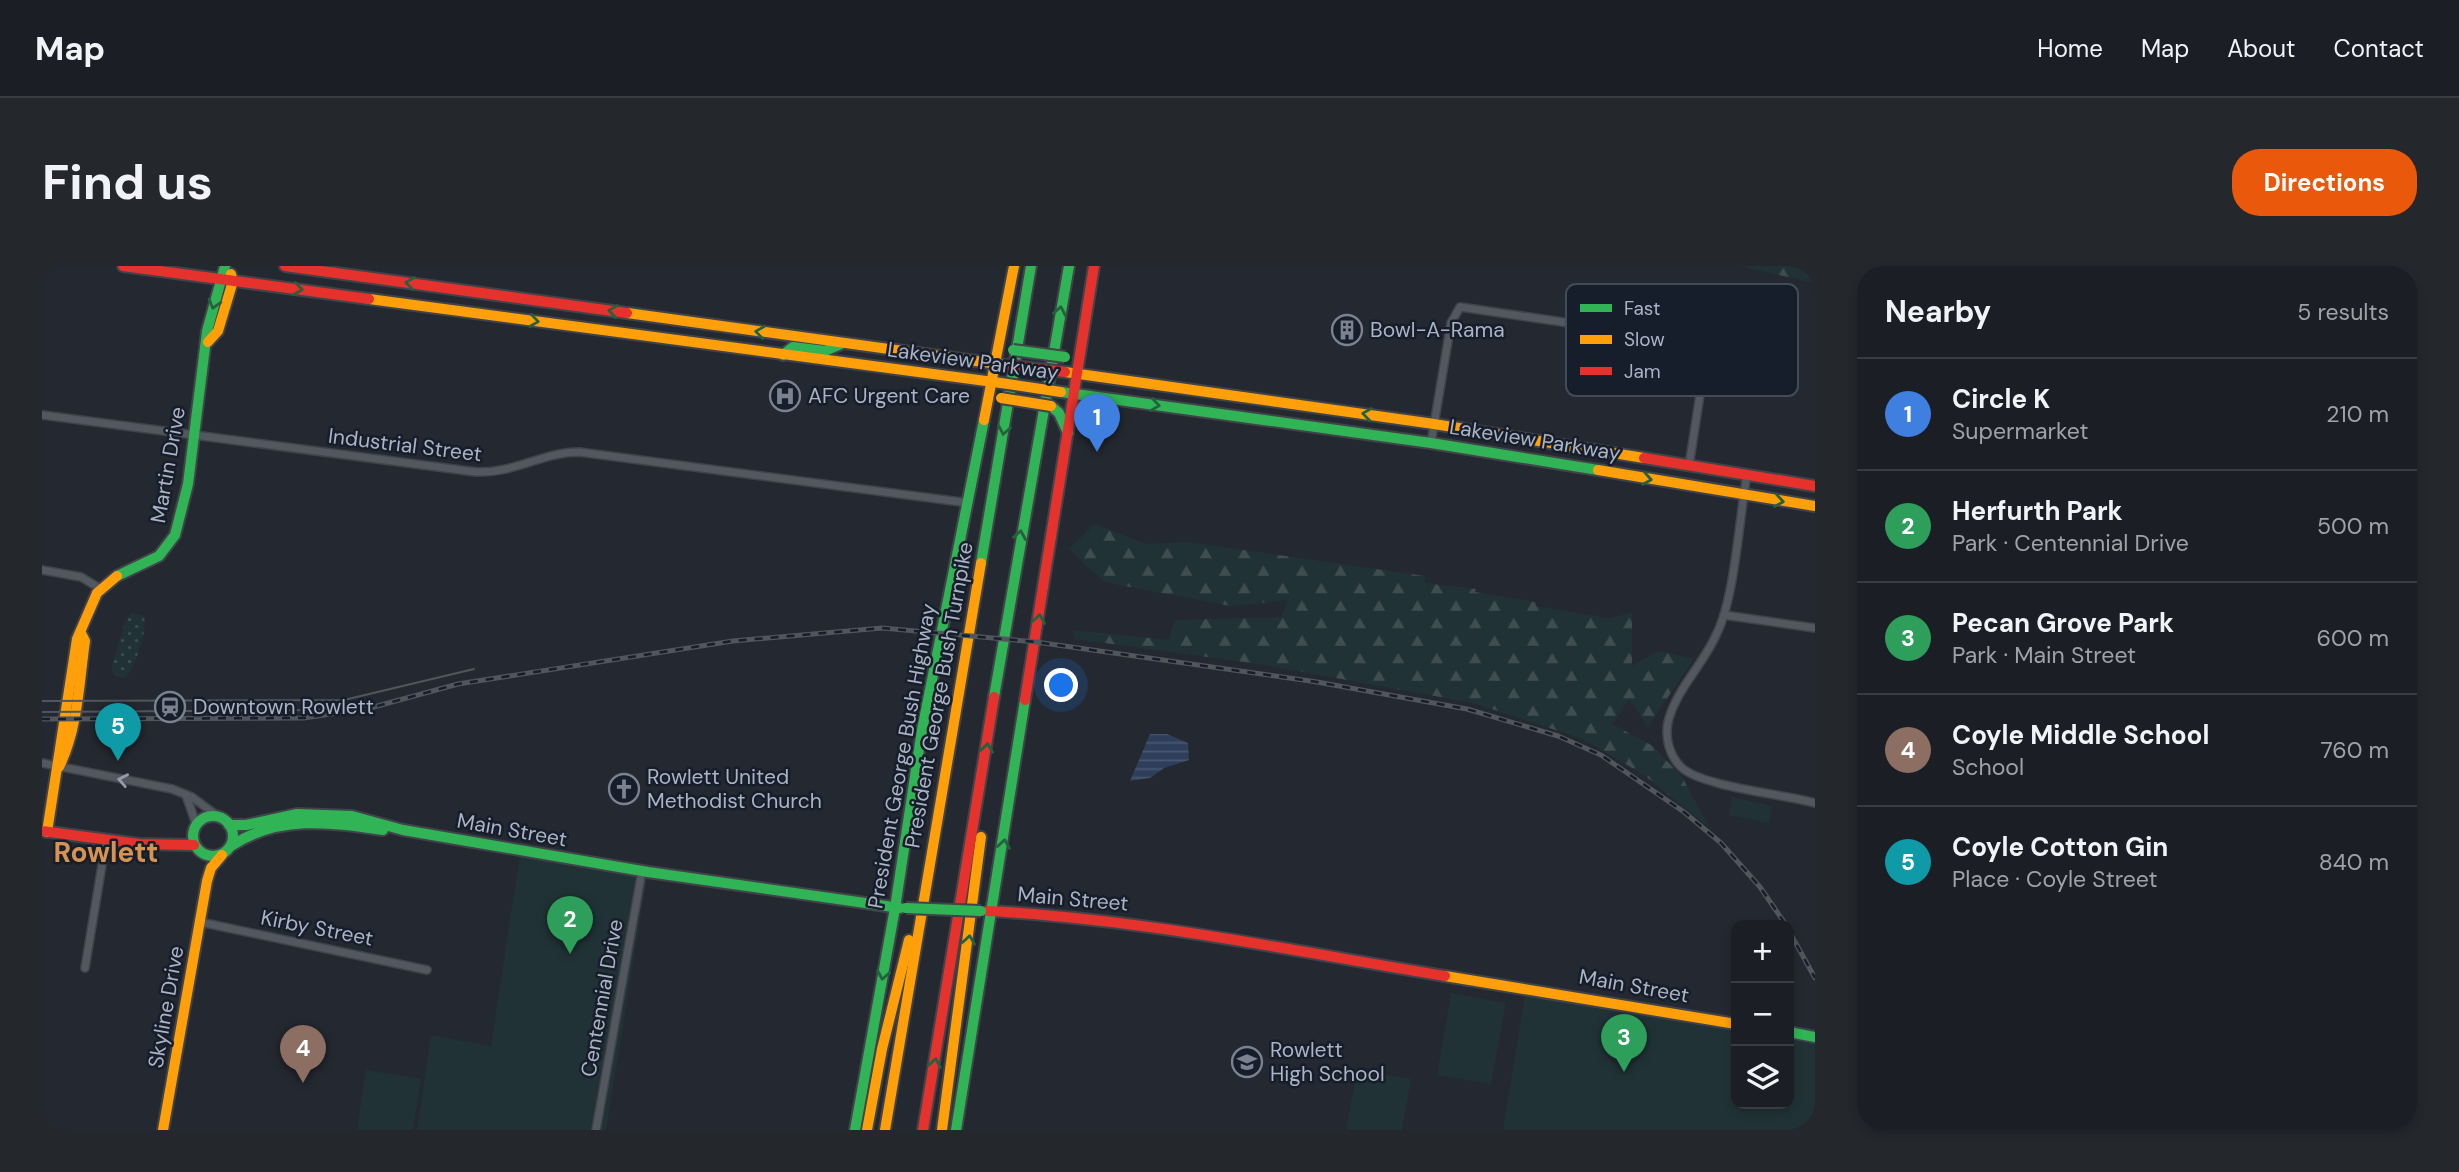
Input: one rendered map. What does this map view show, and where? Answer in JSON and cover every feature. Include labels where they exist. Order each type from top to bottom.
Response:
[{"type":"main road","name":"Lakeview Parkway","points":[[123,266],[997,382],[1432,443],[1815,506]]},
{"type":"main road","name":"Martin Drive","points":[[101,589],[119,575],[155,559],[173,540],[182,516],[208,342],[207,331],[227,266]]},
{"type":"main road","name":"Martin Drive","points":[[208,342],[218,331],[233,281],[227,266]]},
{"type":"main road","name":"Lakeview Parkway","points":[[285,266],[1256,398],[1815,486]]},
{"type":"main road","name":"President George Bush Highway","points":[[855,1130],[901,908],[922,730],[988,406],[997,382],[1004,318],[1014,266]]},
{"type":"main road","name":"President George Bush Turnpike","points":[[885,1130],[1031,266]]},
{"type":"main road","points":[[923,1130],[977,815],[1004,626],[1069,266]]},
{"type":"main road","points":[[956,1130],[993,912],[1094,266]]},
{"type":"main road","points":[[475,313],[478,292]]},
{"type":"main road","points":[[1004,318],[1004,340],[1013,350],[1065,357],[1073,352],[1084,334]]},
{"type":"main road","points":[[678,340],[680,321]]},
{"type":"main road","points":[[783,355],[793,347],[825,351],[842,343]]},
{"type":"main road","points":[[988,406],[1001,398],[1051,406],[1059,412],[1068,433]]},
{"type":"main road","points":[[1253,418],[1256,398]]},
{"type":"main road","points":[[101,589],[88,610],[82,635],[77,639],[57,756],[59,767],[45,832],[106,841],[197,848],[211,856],[222,855]]},
{"type":"main road","name":"Main Street","points":[[229,825],[246,825],[282,816],[316,813],[365,819],[403,830]]},
{"type":"main road","points":[[942,1130],[982,843],[977,815]]},
{"type":"main road","points":[[155,845],[195,828],[206,817],[219,817],[233,831],[231,846]]},
{"type":"main road","name":"Main Street","points":[[222,855],[247,833],[305,822],[403,830],[642,871],[901,908],[1049,914],[1136,925],[1731,1023]]},
{"type":"main road","points":[[195,828],[197,848]]},
{"type":"main road","name":"Skyline Drive","points":[[197,848],[205,891]]},
{"type":"main road","name":"Skyline Drive","points":[[163,1130],[205,891],[211,868],[222,855]]},
{"type":"main road","points":[[867,1130],[882,1049],[911,931],[922,912]]},
{"type":"main road","points":[[1794,1033],[1815,1037]]},
{"type":"street","points":[[1432,443],[1451,323],[1460,307],[1566,323]]},
{"type":"street","points":[[1689,466],[1700,396]]},
{"type":"street","name":"Industrial Street","points":[[42,415],[486,473],[512,470],[553,454],[579,452],[969,503]]},
{"type":"street","points":[[1747,475],[1724,615],[1705,656],[1674,705],[1667,732],[1672,754],[1684,769],[1712,780],[1815,803]]},
{"type":"street","points":[[42,570],[81,576],[101,589]]},
{"type":"street","points":[[1724,615],[1815,628]]},
{"type":"street","points":[[42,763],[166,788],[186,795],[219,817]]},
{"type":"street","points":[[186,795],[195,828]]},
{"type":"street","points":[[85,968],[106,841]]},
{"type":"street","name":"Centennial Drive","points":[[596,1130],[642,871]]},
{"type":"street","name":"Kirby Street","points":[[200,922],[427,970]]},
{"type":"green space","points":[[1740,266],[1815,266],[1815,282],[1806,281]]},
{"type":"green space","points":[[1095,524],[1146,544],[1188,542],[1425,576],[1425,583],[1476,589],[1475,592],[1536,602],[1536,606],[1609,618],[1632,613],[1632,666],[1658,651],[1694,659],[1648,726],[1629,699],[1612,724],[1653,746],[1682,777],[1709,827],[1644,775],[1583,739],[1473,703],[1259,664],[1075,639],[1072,630],[1169,640],[1175,620],[1281,617],[1288,600],[1231,606],[1104,582],[1069,549]]},
{"type":"green space","points":[[132,613],[144,616],[142,639],[129,673],[125,677],[119,677],[112,671],[112,665],[126,619]]},
{"type":"green space","points":[[1732,797],[1772,806],[1769,823],[1729,815]]},
{"type":"green space","points":[[520,854],[648,872],[606,1130],[417,1130],[431,1035],[491,1046]]},
{"type":"green space","points":[[1451,993],[1506,1003],[1491,1084],[1437,1075]]},
{"type":"green space","points":[[1525,994],[1731,1026],[1731,1109],[1794,1109],[1794,1037],[1815,1040],[1815,1130],[1503,1130]]},
{"type":"green space","points":[[366,1070],[421,1079],[413,1130],[357,1130]]},
{"type":"green space","points":[[1357,1070],[1411,1079],[1402,1130],[1346,1130]]},
{"type":"water","points":[[1150,734],[1167,734],[1188,743],[1189,760],[1164,768],[1150,778],[1130,781]]},
{"type":"tram line","points":[[42,701],[344,700],[474,669]]},
{"type":"tram line","points":[[42,712],[322,710]]},
{"type":"railway","points":[[42,719],[304,718],[370,708],[458,684],[733,641],[882,628],[1036,642],[1317,682],[1467,709],[1558,736],[1601,755],[1684,812],[1721,843],[1760,887],[1783,920]]},
{"type":"railway","points":[[1794,940],[1815,978]]},
{"type":"traffic: fast","points":[[117,576],[159,556],[175,535],[188,484],[207,331],[225,266]]},
{"type":"traffic: fast","points":[[981,563],[1031,266]]},
{"type":"traffic: fast","points":[[994,697],[1069,266]]},
{"type":"traffic: fast","points":[[783,355],[793,347],[825,351],[841,344]]},
{"type":"traffic: fast","points":[[1013,350],[1065,357]]},
{"type":"traffic: fast","points":[[1061,392],[1431,443],[1598,470]]},
{"type":"traffic: fast","points":[[1051,406],[1059,413],[1068,433]]},
{"type":"traffic: fast","points":[[855,1130],[895,908],[922,730],[984,420]]},
{"type":"traffic: fast","points":[[956,1130],[1025,700]]},
{"type":"traffic: fast","points":[[229,825],[246,825],[297,814],[352,816],[403,830],[648,872],[900,908]]},
{"type":"traffic: fast","points":[[213,816],[221,817],[227,822],[232,828],[233,836],[232,844],[227,850],[221,855],[213,856],[205,855],[199,850],[194,844],[193,836],[194,828],[199,822],[205,817],[213,816]]},
{"type":"traffic: fast","points":[[231,846],[267,829],[304,823],[383,830]]},
{"type":"traffic: fast","points":[[906,908],[981,911]]},
{"type":"traffic: fast","points":[[1794,1033],[1815,1037]]},
{"type":"traffic: slow","points":[[984,420],[1014,266]]},
{"type":"traffic: slow","points":[[208,342],[218,331],[233,281],[231,274]]},
{"type":"traffic: slow","points":[[369,299],[1001,383]]},
{"type":"traffic: slow","points":[[627,313],[1005,365]]},
{"type":"traffic: slow","points":[[1065,372],[1434,424],[1644,458]]},
{"type":"traffic: slow","points":[[1001,383],[1061,392]]},
{"type":"traffic: slow","points":[[1001,398],[1051,406]]},
{"type":"traffic: slow","points":[[1598,470],[1815,506]]},
{"type":"traffic: slow","points":[[885,1130],[981,563]]},
{"type":"traffic: slow","points":[[47,832],[77,639],[97,593],[117,576]]},
{"type":"traffic: slow","points":[[59,767],[77,706],[85,641],[82,635]]},
{"type":"traffic: slow","points":[[942,1130],[981,837]]},
{"type":"traffic: slow","points":[[163,1130],[207,881],[211,868],[222,855]]},
{"type":"traffic: slow","points":[[867,1130],[882,1049],[909,940]]},
{"type":"traffic: slow","points":[[1445,976],[1731,1023]]},
{"type":"traffic: jam","points":[[123,266],[369,299]]},
{"type":"traffic: jam","points":[[285,266],[627,313]]},
{"type":"traffic: jam","points":[[1025,700],[1094,266]]},
{"type":"traffic: jam","points":[[1005,365],[1065,372]]},
{"type":"traffic: jam","points":[[1644,458],[1815,486]]},
{"type":"traffic: jam","points":[[923,1130],[994,697]]},
{"type":"traffic: jam","points":[[42,831],[139,844],[194,845]]},
{"type":"traffic: jam","points":[[988,911],[1160,928],[1445,976]]},
{"type":"place","name":"Bowl-A-Rama","points":[[1347,330]]},
{"type":"place","name":"AFC Urgent Care","points":[[785,396]]},
{"type":"place","name":"Circle K","points":[[1097,452]]},
{"type":"place","name":"Downtown Rowlett","points":[[170,707]]},
{"type":"place","name":"Coyle Cotton Gin","points":[[118,761]]},
{"type":"place","name":"Rowlett United Methodist Church","points":[[624,789]]},
{"type":"place","name":"Herfurth Park","points":[[570,954]]},
{"type":"place","name":"Rowlett High School","points":[[1247,1062]]},
{"type":"place","name":"Pecan Grove Park","points":[[1624,1072]]},
{"type":"place","name":"Coyle Middle School","points":[[303,1083]]},
{"type":"district","name":"Rowlett","points":[[106,852]]}]
